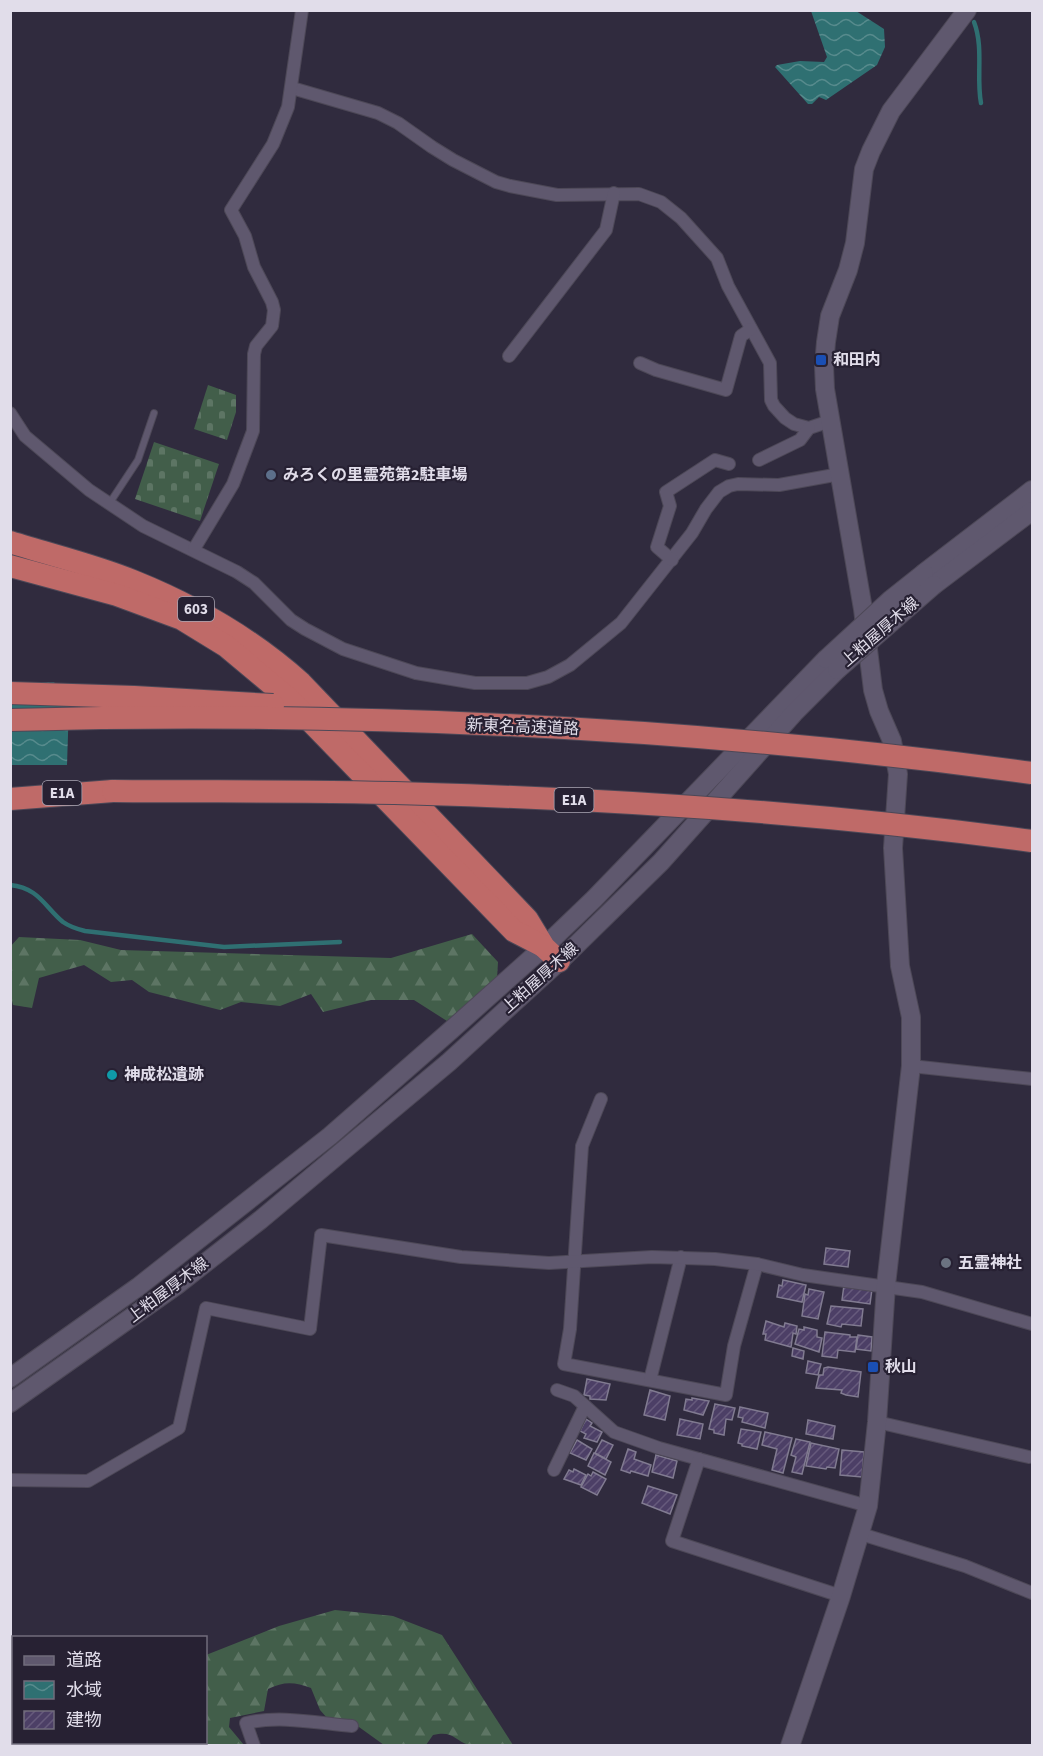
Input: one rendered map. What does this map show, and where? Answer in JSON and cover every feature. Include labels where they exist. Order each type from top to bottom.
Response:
[{"type":"highway","name":"603","points":[[10,542],[131,580],[194,608],[225,625],[278,663],[301,683],[341,739]]},
{"type":"highway","name":"603","points":[[10,566],[117,595],[182,619],[226,646],[341,739],[551,954]]},
{"type":"highway","points":[[10,693],[216,701],[429,715],[570,728]]},
{"type":"highway","name":"新東名高速道路","points":[[10,720],[100,717],[368,720],[570,728],[738,741],[949,762],[1032,773]]},
{"type":"highway","points":[[10,800],[113,791]]},
{"type":"highway","name":"E1A","points":[[10,794],[113,791],[427,794],[623,802],[807,816],[1032,841]]},
{"type":"main road","points":[[790,1746],[841,1596],[868,1506],[877,1422],[886,1285],[911,1066],[911,1017],[900,966],[893,848],[898,774],[892,741],[873,690],[863,609],[825,389],[826,342],[830,316],[848,270],[855,243],[864,170],[880,131],[891,111],[968,10]]},
{"type":"main road","name":"上粕屋厚木線","points":[[10,1378],[138,1287],[330,1136],[661,862],[794,713],[831,664],[1032,490]]},
{"type":"main road","name":"上粕屋厚木線","points":[[929,579],[1032,511]]},
{"type":"main road","name":"上粕屋厚木線","points":[[10,1403],[177,1284],[303,1185],[449,1062],[551,954]]},
{"type":"street","points":[[194,549],[233,484],[253,431],[254,354],[256,345],[272,326],[274,310],[254,267],[245,236],[231,210],[273,144],[288,107],[302,10]]},
{"type":"street","points":[[292,88],[378,113],[398,123],[453,160],[503,184],[557,195],[639,194],[661,202],[681,218],[717,258],[728,286],[770,363],[771,400],[774,406],[794,424],[809,428],[830,421]]},
{"type":"street","points":[[509,357],[606,230],[614,194]]},
{"type":"street","points":[[640,363],[726,390],[741,336],[751,329]]},
{"type":"street","points":[[10,413],[25,436],[109,505],[143,526],[237,572],[254,583],[298,624],[343,649],[417,673],[450,680],[500,685],[527,683],[548,677],[570,665],[621,623],[672,560],[719,492],[738,484],[779,484],[840,474]]},
{"type":"street","points":[[759,460],[800,440],[809,428]]},
{"type":"street","points":[[672,560],[657,547],[670,506],[666,492],[715,460],[729,464]]},
{"type":"street","points":[[911,1066],[1032,1079]]},
{"type":"street","points":[[601,1099],[582,1146],[570,1329],[564,1364],[726,1395],[734,1346],[756,1264]]},
{"type":"street","points":[[10,1480],[88,1481],[179,1428],[206,1308],[310,1329],[321,1235],[461,1257],[573,1263],[681,1257],[756,1264],[804,1275],[922,1292],[1032,1324]]},
{"type":"street","points":[[650,1380],[681,1257]]},
{"type":"street","points":[[43,1356],[54,1373]]},
{"type":"street","points":[[557,1390],[574,1396],[614,1432],[659,1448],[868,1506]]},
{"type":"street","points":[[554,1470],[585,1406]]},
{"type":"street","points":[[877,1422],[1029,1457]]},
{"type":"street","points":[[699,1459],[672,1541],[841,1596]]},
{"type":"street","points":[[861,1534],[965,1566],[1032,1593]]},
{"type":"street","points":[[254,1746],[246,1723],[278,1719],[352,1726]]},
{"type":"lane","points":[[109,505],[138,460],[154,413]]},
{"type":"green space","points":[[208,385],[236,395],[236,412],[227,440],[194,429]]},
{"type":"green space","points":[[154,442],[219,464],[200,521],[135,499]]},
{"type":"green space","points":[[472,934],[498,962],[497,979],[447,1021],[414,1000],[371,1000],[323,1012],[311,994],[280,1006],[241,1002],[220,1010],[149,992],[132,980],[111,982],[84,965],[39,978],[32,1008],[13,1005],[10,994],[10,947],[19,937],[80,940],[121,950],[391,958]]},
{"type":"green space","points":[[335,1610],[393,1616],[442,1635],[513,1745],[473,1746],[453,1736],[440,1734],[433,1735],[426,1745],[384,1745],[352,1722],[328,1719],[320,1710],[311,1688],[290,1683],[268,1689],[264,1711],[230,1718],[229,1727],[244,1745],[96,1746],[95,1744],[207,1744],[207,1655],[279,1626]]},
{"type":"water","points":[[811,11],[856,11],[884,29],[885,47],[877,65],[826,100],[819,97],[812,104],[808,104],[775,67],[800,61],[824,62],[827,57]]},
{"type":"water","points":[[11,682],[54,682],[69,704],[67,765],[11,765]]},
{"type":"building","points":[[826,1248],[850,1251],[848,1267],[824,1264]]},
{"type":"building","points":[[783,1280],[806,1285],[802,1302],[777,1297],[779,1285],[782,1286]]},
{"type":"building","points":[[844,1285],[872,1289],[870,1304],[842,1300]]},
{"type":"building","points":[[809,1289],[824,1292],[818,1319],[802,1316],[805,1294],[808,1295]]},
{"type":"building","points":[[831,1306],[863,1309],[861,1326],[842,1324],[841,1327],[827,1324]]},
{"type":"building","points":[[766,1321],[784,1327],[785,1323],[797,1326],[796,1334],[793,1333],[791,1347],[765,1340],[766,1334],[763,1334]]},
{"type":"building","points":[[804,1327],[817,1330],[817,1337],[822,1338],[819,1352],[795,1344],[799,1329],[804,1330]]},
{"type":"building","points":[[825,1332],[857,1337],[855,1352],[838,1350],[837,1358],[822,1356]]},
{"type":"building","points":[[858,1335],[872,1337],[871,1351],[856,1349]]},
{"type":"building","points":[[793,1348],[804,1351],[803,1359],[792,1356]]},
{"type":"building","points":[[808,1361],[821,1364],[818,1375],[806,1373]]},
{"type":"building","points":[[824,1368],[861,1372],[858,1397],[841,1393],[842,1390],[816,1388],[819,1375],[823,1375]]},
{"type":"building","points":[[587,1379],[610,1384],[606,1400],[590,1399],[590,1396],[584,1395]]},
{"type":"building","points":[[650,1390],[670,1396],[665,1420],[644,1415]]},
{"type":"building","points":[[692,1398],[709,1401],[703,1415],[684,1410],[686,1399],[692,1400]]},
{"type":"building","points":[[715,1404],[735,1408],[732,1420],[726,1419],[724,1435],[714,1433],[714,1430],[709,1429]]},
{"type":"building","points":[[740,1407],[768,1413],[765,1428],[742,1422],[743,1418],[738,1417]]},
{"type":"building","points":[[586,1419],[592,1423],[590,1426],[602,1432],[597,1442],[584,1438],[586,1434],[580,1431]]},
{"type":"building","points":[[680,1419],[703,1424],[700,1439],[677,1435]]},
{"type":"building","points":[[808,1420],[835,1426],[833,1439],[806,1434]]},
{"type":"building","points":[[741,1429],[761,1432],[757,1449],[738,1443]]},
{"type":"building","points":[[765,1432],[792,1438],[783,1473],[772,1470],[777,1449],[762,1445]]},
{"type":"building","points":[[796,1439],[810,1442],[802,1474],[792,1472],[796,1457],[791,1455]]},
{"type":"building","points":[[577,1440],[592,1449],[586,1460],[570,1453]]},
{"type":"building","points":[[602,1440],[613,1445],[606,1459],[595,1453]]},
{"type":"building","points":[[811,1443],[839,1449],[835,1468],[806,1466]]},
{"type":"building","points":[[628,1449],[636,1452],[634,1459],[651,1465],[648,1476],[621,1470]]},
{"type":"building","points":[[842,1450],[864,1452],[862,1477],[840,1475]]},
{"type":"building","points":[[594,1453],[611,1462],[605,1475],[588,1466]]},
{"type":"building","points":[[656,1455],[677,1461],[673,1478],[652,1472]]},
{"type":"building","points":[[574,1469],[586,1475],[581,1485],[564,1479],[569,1470],[573,1472]]},
{"type":"building","points":[[593,1472],[606,1479],[597,1495],[581,1487],[588,1474],[591,1476]]},
{"type":"building","points":[[648,1486],[677,1495],[670,1514],[642,1503]]},
{"type":"waterway","points":[[974,22],[979,42],[981,103]]},
{"type":"waterway","points":[[10,885],[35,894],[63,922],[85,931],[224,947],[340,942]]},
{"type":"place","name":"和田内","points":[[821,360]]},
{"type":"place","name":"みろくの里霊苑第2駐車場","points":[[271,475]]},
{"type":"place","name":"神成松遺跡","points":[[112,1075]]},
{"type":"place","name":"五霊神社","points":[[946,1263]]},
{"type":"place","name":"秋山","points":[[873,1367]]}]
